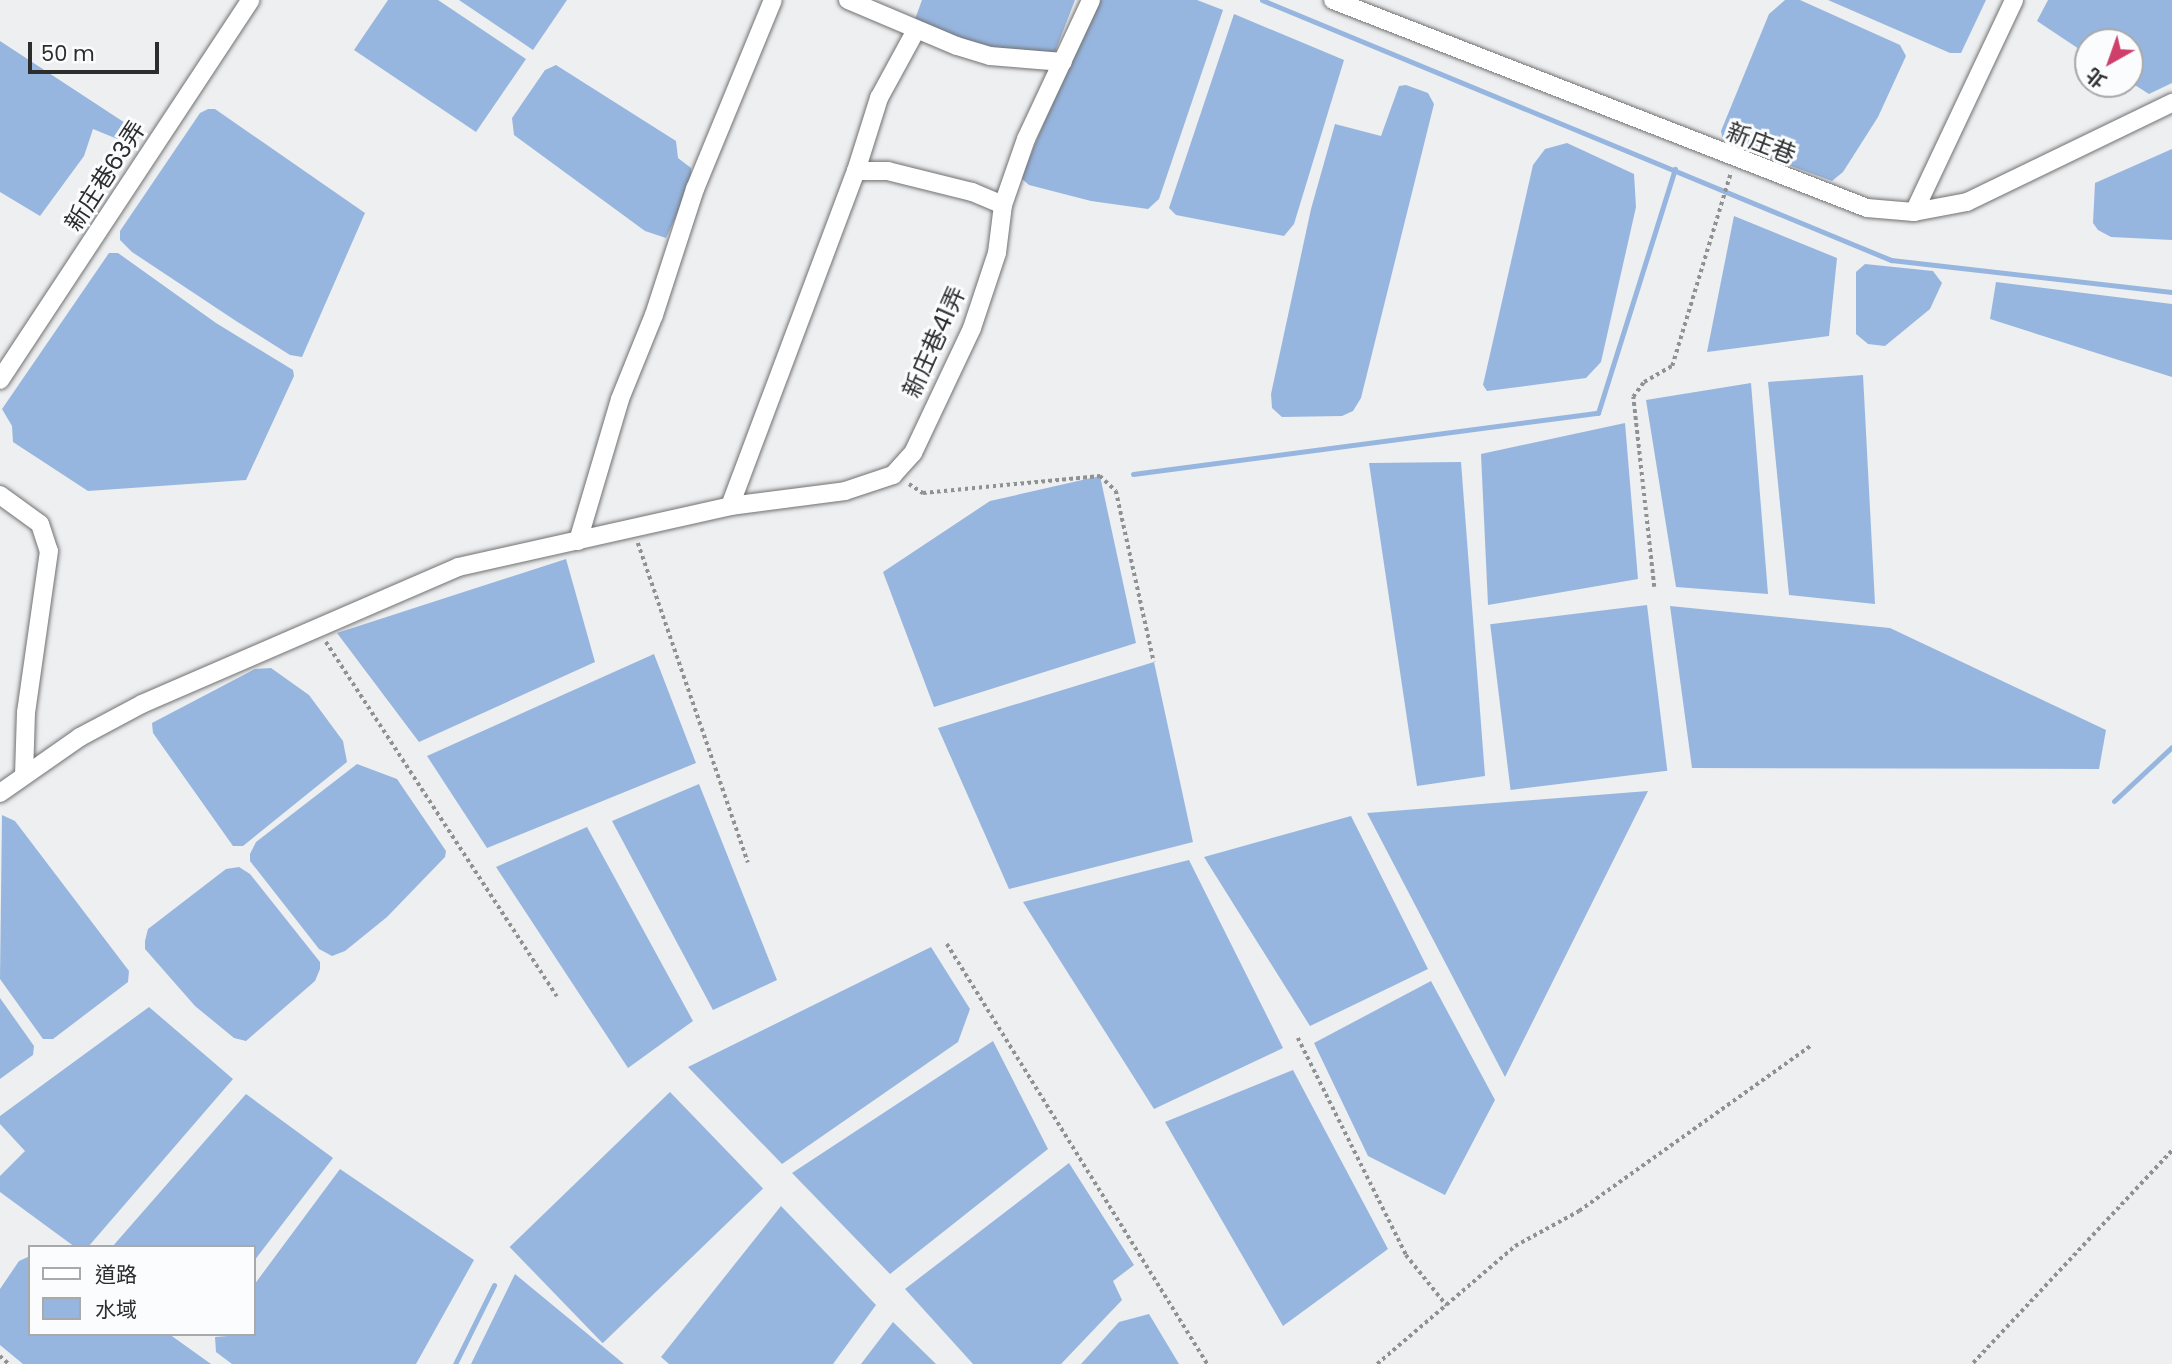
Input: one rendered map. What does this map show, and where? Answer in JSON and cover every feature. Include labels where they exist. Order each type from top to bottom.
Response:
[{"type":"street","name":"新庄巷63弄","points":[[0,380],[251,0]]},
{"type":"street","points":[[578,541],[620,399],[654,316],[695,189],[773,0]]},
{"type":"street","points":[[848,0],[916,30],[990,56],[1063,62]]},
{"type":"street","name":"新庄巷41弄","points":[[0,793],[80,737],[142,704],[317,629],[387,594],[458,567],[730,506],[845,491],[894,475],[906,461],[972,328],[997,253],[1003,205],[1026,139],[1091,0]]},
{"type":"street","name":"新庄巷","points":[[1333,0],[1734,160],[1867,208],[1914,212],[1967,202],[2172,103]]},
{"type":"street","points":[[1914,212],[2014,0]]},
{"type":"street","points":[[730,506],[856,171],[879,98],[916,30]]},
{"type":"street","points":[[856,171],[888,171],[972,192],[1003,205]]},
{"type":"street","points":[[0,495],[40,524],[49,551],[26,712],[24,775]]},
{"type":"path","points":[[1654,587],[1633,397],[1644,382],[1672,366],[1734,160]]},
{"type":"path","points":[[906,461],[909,484],[923,493],[1100,476],[1116,491],[1154,662]]},
{"type":"path","points":[[633,527],[748,863]]},
{"type":"path","points":[[317,629],[557,996]]},
{"type":"path","points":[[947,944],[1207,1364]]},
{"type":"path","points":[[1298,1038],[1406,1255],[1447,1306]]},
{"type":"path","points":[[1377,1364],[1515,1246],[1579,1211],[1812,1045]]},
{"type":"path","points":[[1973,1363],[2172,1150]]},
{"type":"path","points":[[0,1356],[9,1364]]},
{"type":"water","points":[[388,0],[438,0],[526,59],[476,132],[354,50]]},
{"type":"water","points":[[459,0],[567,0],[533,50]]},
{"type":"water","points":[[922,0],[1075,0],[1055,52],[1034,53],[977,49],[915,19]]},
{"type":"water","points":[[1095,0],[1197,0],[1223,10],[1159,199],[1148,209],[1091,201],[1029,185],[1021,178]]},
{"type":"water","points":[[1785,0],[1800,0],[1900,45],[1906,56],[1878,117],[1843,172],[1832,181],[1723,141],[1721,131],[1769,14]]},
{"type":"water","points":[[1828,0],[1986,0],[1961,53],[1950,53]]},
{"type":"water","points":[[2048,0],[2172,0],[2172,83],[2149,94],[2144,91],[2144,28],[2074,28],[2074,46],[2037,21]]},
{"type":"water","points":[[1234,14],[1344,60],[1294,224],[1284,236],[1176,215],[1169,208]]},
{"type":"water","points":[[0,41],[142,134],[132,145],[93,129],[84,156],[40,216],[0,192]]},
{"type":"water","points":[[556,65],[676,141],[678,158],[691,168],[692,182],[666,238],[645,231],[514,135],[512,118],[545,70]]},
{"type":"water","points":[[1406,85],[1428,93],[1434,104],[1361,398],[1353,411],[1342,416],[1282,417],[1272,408],[1271,394],[1311,209],[1335,124],[1381,136],[1399,86]]},
{"type":"water","points":[[215,109],[365,213],[302,357],[290,355],[236,321],[132,252],[120,240],[120,231],[200,113]]},
{"type":"water","points":[[1567,143],[1634,174],[1636,207],[1601,362],[1586,378],[1487,391],[1483,385],[1533,165],[1545,149]]},
{"type":"water","points":[[2172,149],[2172,240],[2111,237],[2098,230],[2093,223],[2095,183]]},
{"type":"water","points":[[1734,216],[1837,258],[1829,336],[1707,352]]},
{"type":"water","points":[[109,253],[118,253],[216,323],[293,370],[294,376],[246,480],[88,491],[13,442],[12,426],[2,409]]},
{"type":"water","points":[[1865,264],[1933,271],[1942,283],[1930,309],[1885,346],[1868,344],[1856,334],[1856,272]]},
{"type":"water","points":[[1996,282],[2172,304],[2172,377],[1990,319]]},
{"type":"water","points":[[1863,375],[1875,604],[1789,595],[1768,382]]},
{"type":"water","points":[[1751,383],[1768,594],[1676,587],[1646,400]]},
{"type":"water","points":[[1625,423],[1638,579],[1488,605],[1481,454]]},
{"type":"water","points":[[1461,462],[1485,776],[1417,786],[1369,463]]},
{"type":"water","points":[[1100,476],[1136,643],[934,707],[883,572],[990,501]]},
{"type":"water","points":[[566,559],[595,662],[419,742],[337,633]]},
{"type":"water","points":[[1647,605],[1667,771],[1511,790],[1490,624]]},
{"type":"water","points":[[1670,606],[1890,628],[2106,730],[2099,769],[1692,768]]},
{"type":"water","points":[[654,654],[696,763],[487,848],[427,756]]},
{"type":"water","points":[[1154,662],[1193,842],[1009,889],[938,728]]},
{"type":"water","points":[[271,668],[309,695],[343,741],[347,762],[243,846],[233,846],[153,733],[152,723],[255,669]]},
{"type":"water","points":[[357,764],[397,779],[446,851],[445,857],[387,917],[345,951],[332,956],[319,949],[250,861],[250,854],[256,842]]},
{"type":"water","points":[[699,784],[777,980],[713,1010],[612,821]]},
{"type":"water","points":[[1648,791],[1505,1077],[1367,813]]},
{"type":"water","points":[[2,815],[15,821],[129,971],[128,982],[53,1039],[43,1039],[0,979]]},
{"type":"water","points":[[1351,816],[1428,969],[1310,1026],[1204,857]]},
{"type":"water","points":[[587,827],[693,1021],[628,1068],[496,867]]},
{"type":"water","points":[[1189,860],[1283,1048],[1154,1109],[1023,902]]},
{"type":"water","points":[[239,867],[250,874],[320,962],[315,981],[246,1041],[234,1038],[195,1006],[145,949],[148,929],[226,869]]},
{"type":"water","points":[[931,947],[970,1009],[958,1042],[782,1164],[688,1067]]},
{"type":"water","points":[[1431,981],[1495,1100],[1445,1195],[1368,1156],[1314,1043]]},
{"type":"water","points":[[0,998],[34,1046],[33,1055],[0,1079]]},
{"type":"water","points":[[149,1007],[233,1079],[90,1245],[72,1245],[0,1192],[0,1176],[25,1151],[0,1124],[0,1116]]},
{"type":"water","points":[[993,1041],[1048,1149],[890,1274],[792,1173]]},
{"type":"water","points":[[1293,1070],[1388,1249],[1283,1326],[1165,1122]]},
{"type":"water","points":[[670,1092],[763,1188],[603,1343],[510,1247]]},
{"type":"water","points":[[246,1094],[333,1158],[256,1258],[256,1245],[114,1245]]},
{"type":"water","points":[[1069,1163],[1134,1265],[1113,1281],[1122,1300],[1061,1364],[973,1364],[905,1289]]},
{"type":"water","points":[[340,1169],[474,1260],[416,1364],[232,1364],[216,1352],[215,1337],[256,1336],[256,1282]]},
{"type":"water","points":[[781,1206],[876,1305],[833,1364],[669,1364],[661,1357]]},
{"type":"water","points":[[28,1257],[28,1336],[172,1336],[211,1364],[23,1364],[0,1345],[0,1289],[19,1261]]},
{"type":"water","points":[[515,1274],[624,1364],[471,1364]]},
{"type":"water","points":[[1149,1314],[1179,1364],[1081,1364],[1119,1322]]},
{"type":"water","points":[[893,1322],[936,1364],[861,1364]]},
{"type":"waterway","points":[[1262,0],[1891,260],[2172,292]]},
{"type":"waterway","points":[[1133,474],[1598,413],[1675,169]]},
{"type":"waterway","points":[[2114,801],[2172,747]]},
{"type":"waterway","points":[[455,1364],[494,1285]]}]
